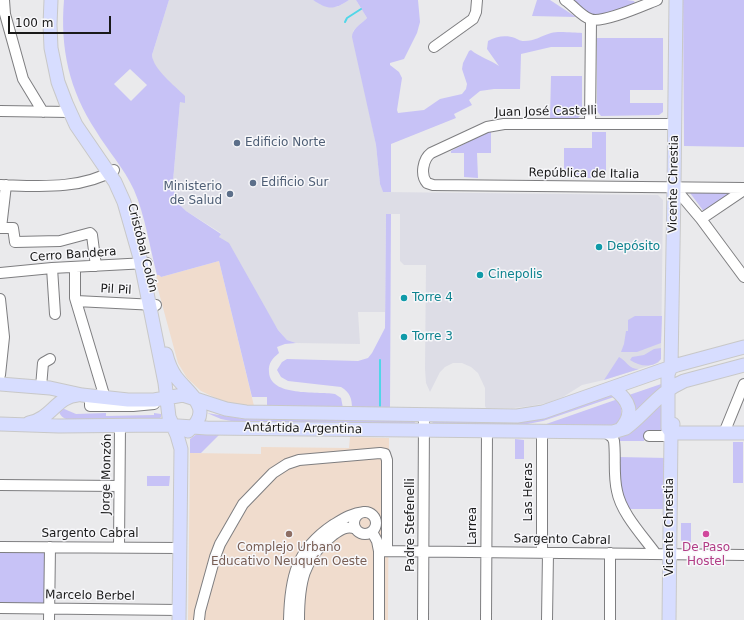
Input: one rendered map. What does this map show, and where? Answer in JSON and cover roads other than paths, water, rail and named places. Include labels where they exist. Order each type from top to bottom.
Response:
[{"type":"main road","name":"Cristóbal Colón","points":[[51,0],[50,37],[52,59],[58,82],[69,112],[81,134],[112,172]]},
{"type":"main road","name":"Cristóbal Colón","points":[[58,0],[56,24],[57,46],[60,65],[66,86],[75,110],[85,130],[112,172],[124,202],[144,263],[168,362],[178,379],[199,403],[200,413],[197,422],[185,435],[181,449],[179,615]]},
{"type":"main road","name":"Vicente Chrestia","points":[[670,620],[671,434],[673,428],[671,388],[673,372],[671,367],[676,0]]},
{"type":"main road","name":"Cristóbal Colón","points":[[153,305],[162,395],[172,425],[177,434],[181,449]]},
{"type":"main road","name":"Antártida Argentina","points":[[0,384],[41,387],[86,399],[105,398],[128,400],[162,395],[183,395],[226,409],[246,412],[513,416],[534,414],[551,410],[671,367],[744,349]]},
{"type":"main road","points":[[620,430],[631,424],[658,397],[684,381],[744,364]]},
{"type":"main road","points":[[613,388],[625,398],[629,411],[625,423],[620,430]]},
{"type":"main road","points":[[16,424],[39,421],[68,397],[86,399]]},
{"type":"main road","points":[[55,408],[57,419],[74,425]]},
{"type":"main road","name":"Antártida Argentina","points":[[0,424],[35,426],[172,425],[193,427],[424,431],[605,432],[620,430]]},
{"type":"main road","points":[[671,434],[744,433]]},
{"type":"street","points":[[4,0],[5,14],[24,79],[43,112]]},
{"type":"street","points":[[434,47],[473,19],[476,12],[477,0]]},
{"type":"street","points":[[566,0],[591,20],[601,20],[657,0]]},
{"type":"street","points":[[590,124],[591,20]]},
{"type":"street","points":[[0,111],[69,112]]},
{"type":"street","name":"Juan José Castelli","points":[[425,181],[424,164],[426,157],[431,153],[492,126],[504,124],[674,124]]},
{"type":"street","points":[[96,266],[92,234],[90,233],[58,242],[15,242],[14,229],[1,228],[3,185],[66,185],[102,177],[112,172]]},
{"type":"street","name":"República de Italia","points":[[425,181],[427,184],[434,185],[744,189]]},
{"type":"street","points":[[674,188],[701,219],[743,273]]},
{"type":"street","name":"República de Italia","points":[[701,219],[744,189]]},
{"type":"street","name":"Cerro Bandera","points":[[0,273],[52,268],[144,263]]},
{"type":"street","points":[[75,267],[74,292],[76,301],[105,398]]},
{"type":"street","points":[[52,268],[55,314]]},
{"type":"street","points":[[0,299],[4,337],[0,375]]},
{"type":"street","name":"Pil Pil","points":[[76,301],[153,305]]},
{"type":"street","points":[[744,349],[678,370],[676,369],[677,367],[744,349]]},
{"type":"street","points":[[41,387],[42,364],[44,361],[50,359]]},
{"type":"street","points":[[744,359],[680,377],[679,379],[681,380],[744,364]]},
{"type":"street","points":[[724,433],[744,384]]},
{"type":"street","points":[[86,399],[154,404],[136,406],[90,406],[86,399]]},
{"type":"street","name":"Padre Stefenelli","points":[[423,620],[424,415]]},
{"type":"street","name":"Jorge Monzón","points":[[119,548],[120,425]]},
{"type":"street","name":"Larrea","points":[[486,620],[487,431]]},
{"type":"street","name":"Las Heras","points":[[542,432],[547,620]]},
{"type":"street","points":[[605,432],[612,437],[614,441],[616,485],[620,501],[628,515],[656,554]]},
{"type":"street","points":[[649,436],[671,434]]},
{"type":"street","points":[[199,620],[200,611],[216,552],[238,512],[247,500],[273,473],[281,467],[304,459],[380,453],[385,454],[387,460],[379,620]]},
{"type":"street","points":[[0,485],[119,486]]},
{"type":"street","points":[[356,529],[354,526],[355,518],[360,513],[364,512]]},
{"type":"street","points":[[299,620],[294,605],[292,580],[298,564],[335,533],[349,527],[356,529],[362,534],[369,534],[376,526],[376,519],[371,513],[364,512],[349,516],[328,528],[314,540],[306,557]]},
{"type":"street","points":[[372,532],[383,551]]},
{"type":"street","name":"Sargento Cabral","points":[[0,547],[180,548]]},
{"type":"street","points":[[49,620],[50,547]]},
{"type":"street","name":"Sargento Cabral","points":[[383,551],[744,555]]},
{"type":"street","points":[[610,553],[610,620]]},
{"type":"street","points":[[289,620],[294,605]]},
{"type":"street","name":"Marcelo Berbel","points":[[0,608],[49,608],[179,615]]},
{"type":"waterway","points":[[345,22],[347,18],[361,9]]},
{"type":"waterway","points":[[380,360],[380,406]]},
{"type":"place","name":"Edificio Norte","points":[[237,143]]},
{"type":"place","name":"Edificio Sur","points":[[253,183]]},
{"type":"place","name":"Ministerio de Salud","points":[[230,194]]},
{"type":"place","name":"Depósito","points":[[599,247]]},
{"type":"place","name":"Cinepolis","points":[[480,275]]},
{"type":"place","name":"Torre 4","points":[[404,298]]},
{"type":"place","name":"Torre 3","points":[[404,337]]},
{"type":"place","name":"Complejo Urbano Educativo Neuquén Oeste","points":[[289,534]]},
{"type":"place","name":"De Paso Hostel","points":[[706,534]]}]
